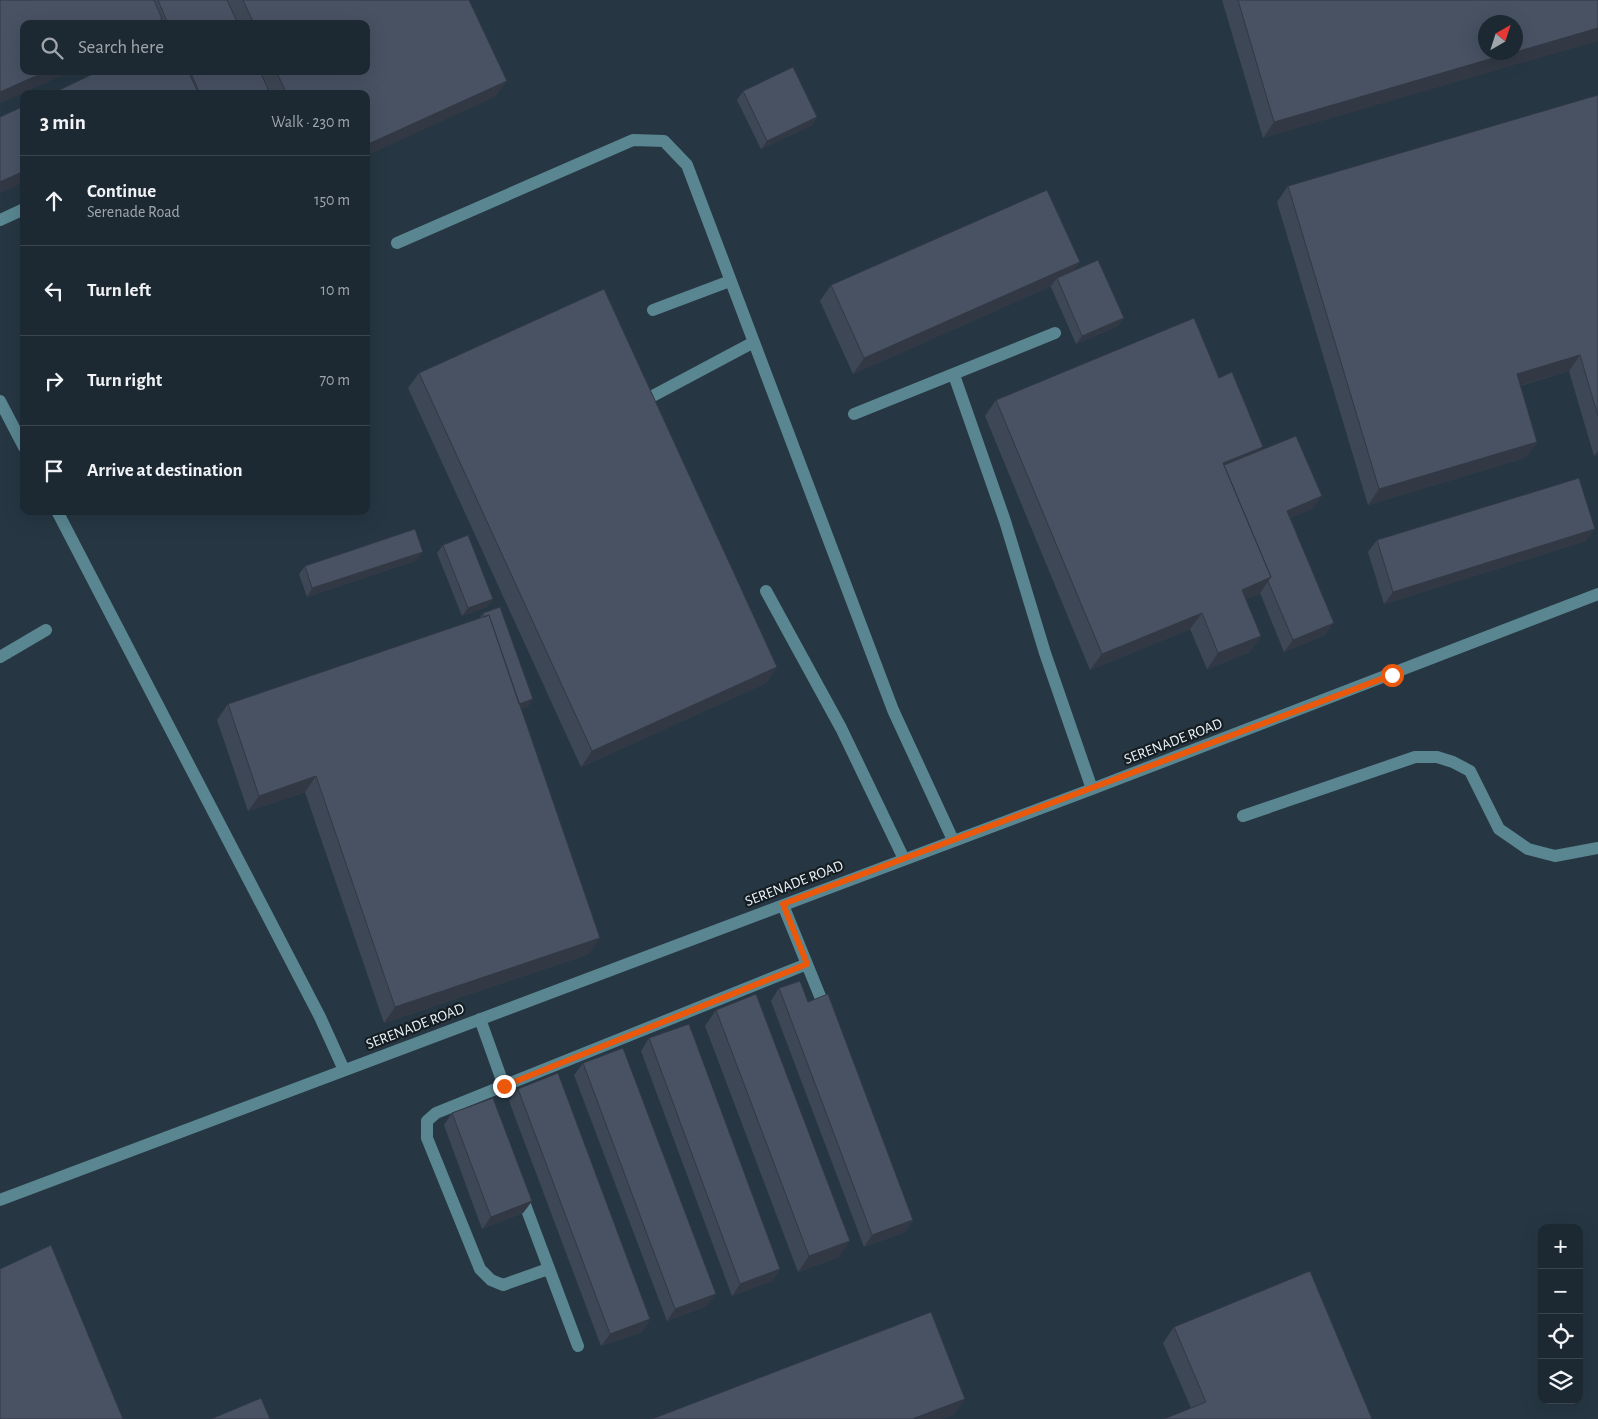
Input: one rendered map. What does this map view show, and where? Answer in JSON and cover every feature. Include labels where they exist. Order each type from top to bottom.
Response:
[{"type":"street","points":[[397,244],[633,140],[664,141],[688,165],[893,710],[953,840]]},
{"type":"street","points":[[0,220],[20,211]]},
{"type":"street","points":[[653,310],[730,280]]},
{"type":"street","points":[[854,414],[1055,333]]},
{"type":"street","points":[[647,399],[754,342]]},
{"type":"street","points":[[954,375],[1005,522],[1048,662],[1092,789]]},
{"type":"street","points":[[0,401],[20,439]]},
{"type":"street","points":[[59,515],[320,1017],[344,1070]]},
{"type":"street","points":[[766,591],[841,728],[904,859]]},
{"type":"street","name":"SERENADE ROAD","points":[[0,1200],[1092,789],[1598,594]]},
{"type":"street","points":[[0,657],[46,630]]},
{"type":"street","points":[[1243,816],[1415,758],[1437,757],[1453,762],[1470,771],[1499,829],[1528,849],[1554,856],[1598,848]]},
{"type":"street","points":[[783,904],[829,1019]]},
{"type":"street","points":[[548,1269],[503,1285],[491,1280],[480,1269],[427,1138],[427,1121],[436,1113],[487,1098],[504,1086],[554,1071],[753,991],[807,964]]},
{"type":"street","points":[[480,1019],[504,1086]]},
{"type":"street","points":[[518,1186],[578,1346]]},
{"type":"building","points":[[0,0],[154,0],[162,19],[160,20],[20,20],[20,75],[38,75],[0,92]]},
{"type":"building","points":[[158,0],[227,0],[236,20],[166,20]]},
{"type":"building","points":[[243,0],[469,0],[507,81],[370,143],[370,90],[285,90],[278,75],[370,75],[370,20],[252,20]]},
{"type":"building","points":[[1238,0],[1598,0],[1598,28],[1523,50],[1523,15],[1478,15],[1478,60],[1487,60],[1274,122]]},
{"type":"building","points":[[793,67],[817,117],[767,141],[743,91]]},
{"type":"building","points":[[91,75],[190,75],[197,90],[59,90]]},
{"type":"building","points":[[192,75],[262,75],[268,90],[198,90]]},
{"type":"building","points":[[1598,95],[1598,416],[1580,355],[1517,374],[1537,442],[1379,489],[1288,186]]},
{"type":"building","points":[[20,108],[20,173],[0,182],[0,117]]},
{"type":"building","points":[[1047,190],[1080,262],[864,358],[831,285]]},
{"type":"building","points":[[1098,260],[1124,318],[1082,336],[1057,278]]},
{"type":"building","points":[[604,289],[777,667],[592,751],[419,373]]},
{"type":"building","points":[[1194,318],[1219,378],[1232,372],[1263,447],[1223,463],[1271,577],[1242,590],[1261,636],[1218,653],[1202,613],[1102,654],[996,400]]},
{"type":"building","points":[[1296,436],[1322,496],[1287,511],[1334,623],[1293,640],[1268,581],[1271,577],[1224,465]]},
{"type":"building","points":[[1579,478],[1595,529],[1393,592],[1377,540]]},
{"type":"building","points":[[415,529],[423,552],[312,588],[305,566]]},
{"type":"building","points":[[468,535],[493,599],[468,608],[443,545]]},
{"type":"building","points":[[500,607],[533,699],[519,704],[489,615],[484,617],[483,613]]},
{"type":"building","points":[[489,615],[600,938],[395,1007],[316,776],[259,796],[228,704]]},
{"type":"building","points":[[800,981],[808,1002],[828,994],[913,1220],[872,1235],[779,988]]},
{"type":"building","points":[[756,994],[850,1241],[809,1256],[716,1010]]},
{"type":"building","points":[[689,1024],[780,1269],[740,1284],[649,1038]]},
{"type":"building","points":[[623,1048],[716,1294],[675,1309],[583,1063]]},
{"type":"building","points":[[558,1073],[650,1319],[610,1334],[518,1089]]},
{"type":"building","points":[[493,1098],[532,1201],[491,1217],[452,1113]]},
{"type":"building","points":[[51,1245],[123,1419],[0,1419],[0,1269]]},
{"type":"building","points":[[1310,1271],[1372,1419],[1164,1419],[1206,1402],[1174,1327]]},
{"type":"building","points":[[931,1312],[965,1399],[912,1419],[652,1419]]},
{"type":"building","points":[[261,1398],[270,1419],[211,1419]]},
{"type":"route","points":[[504,1086],[807,964],[783,904],[1392,675]]}]
